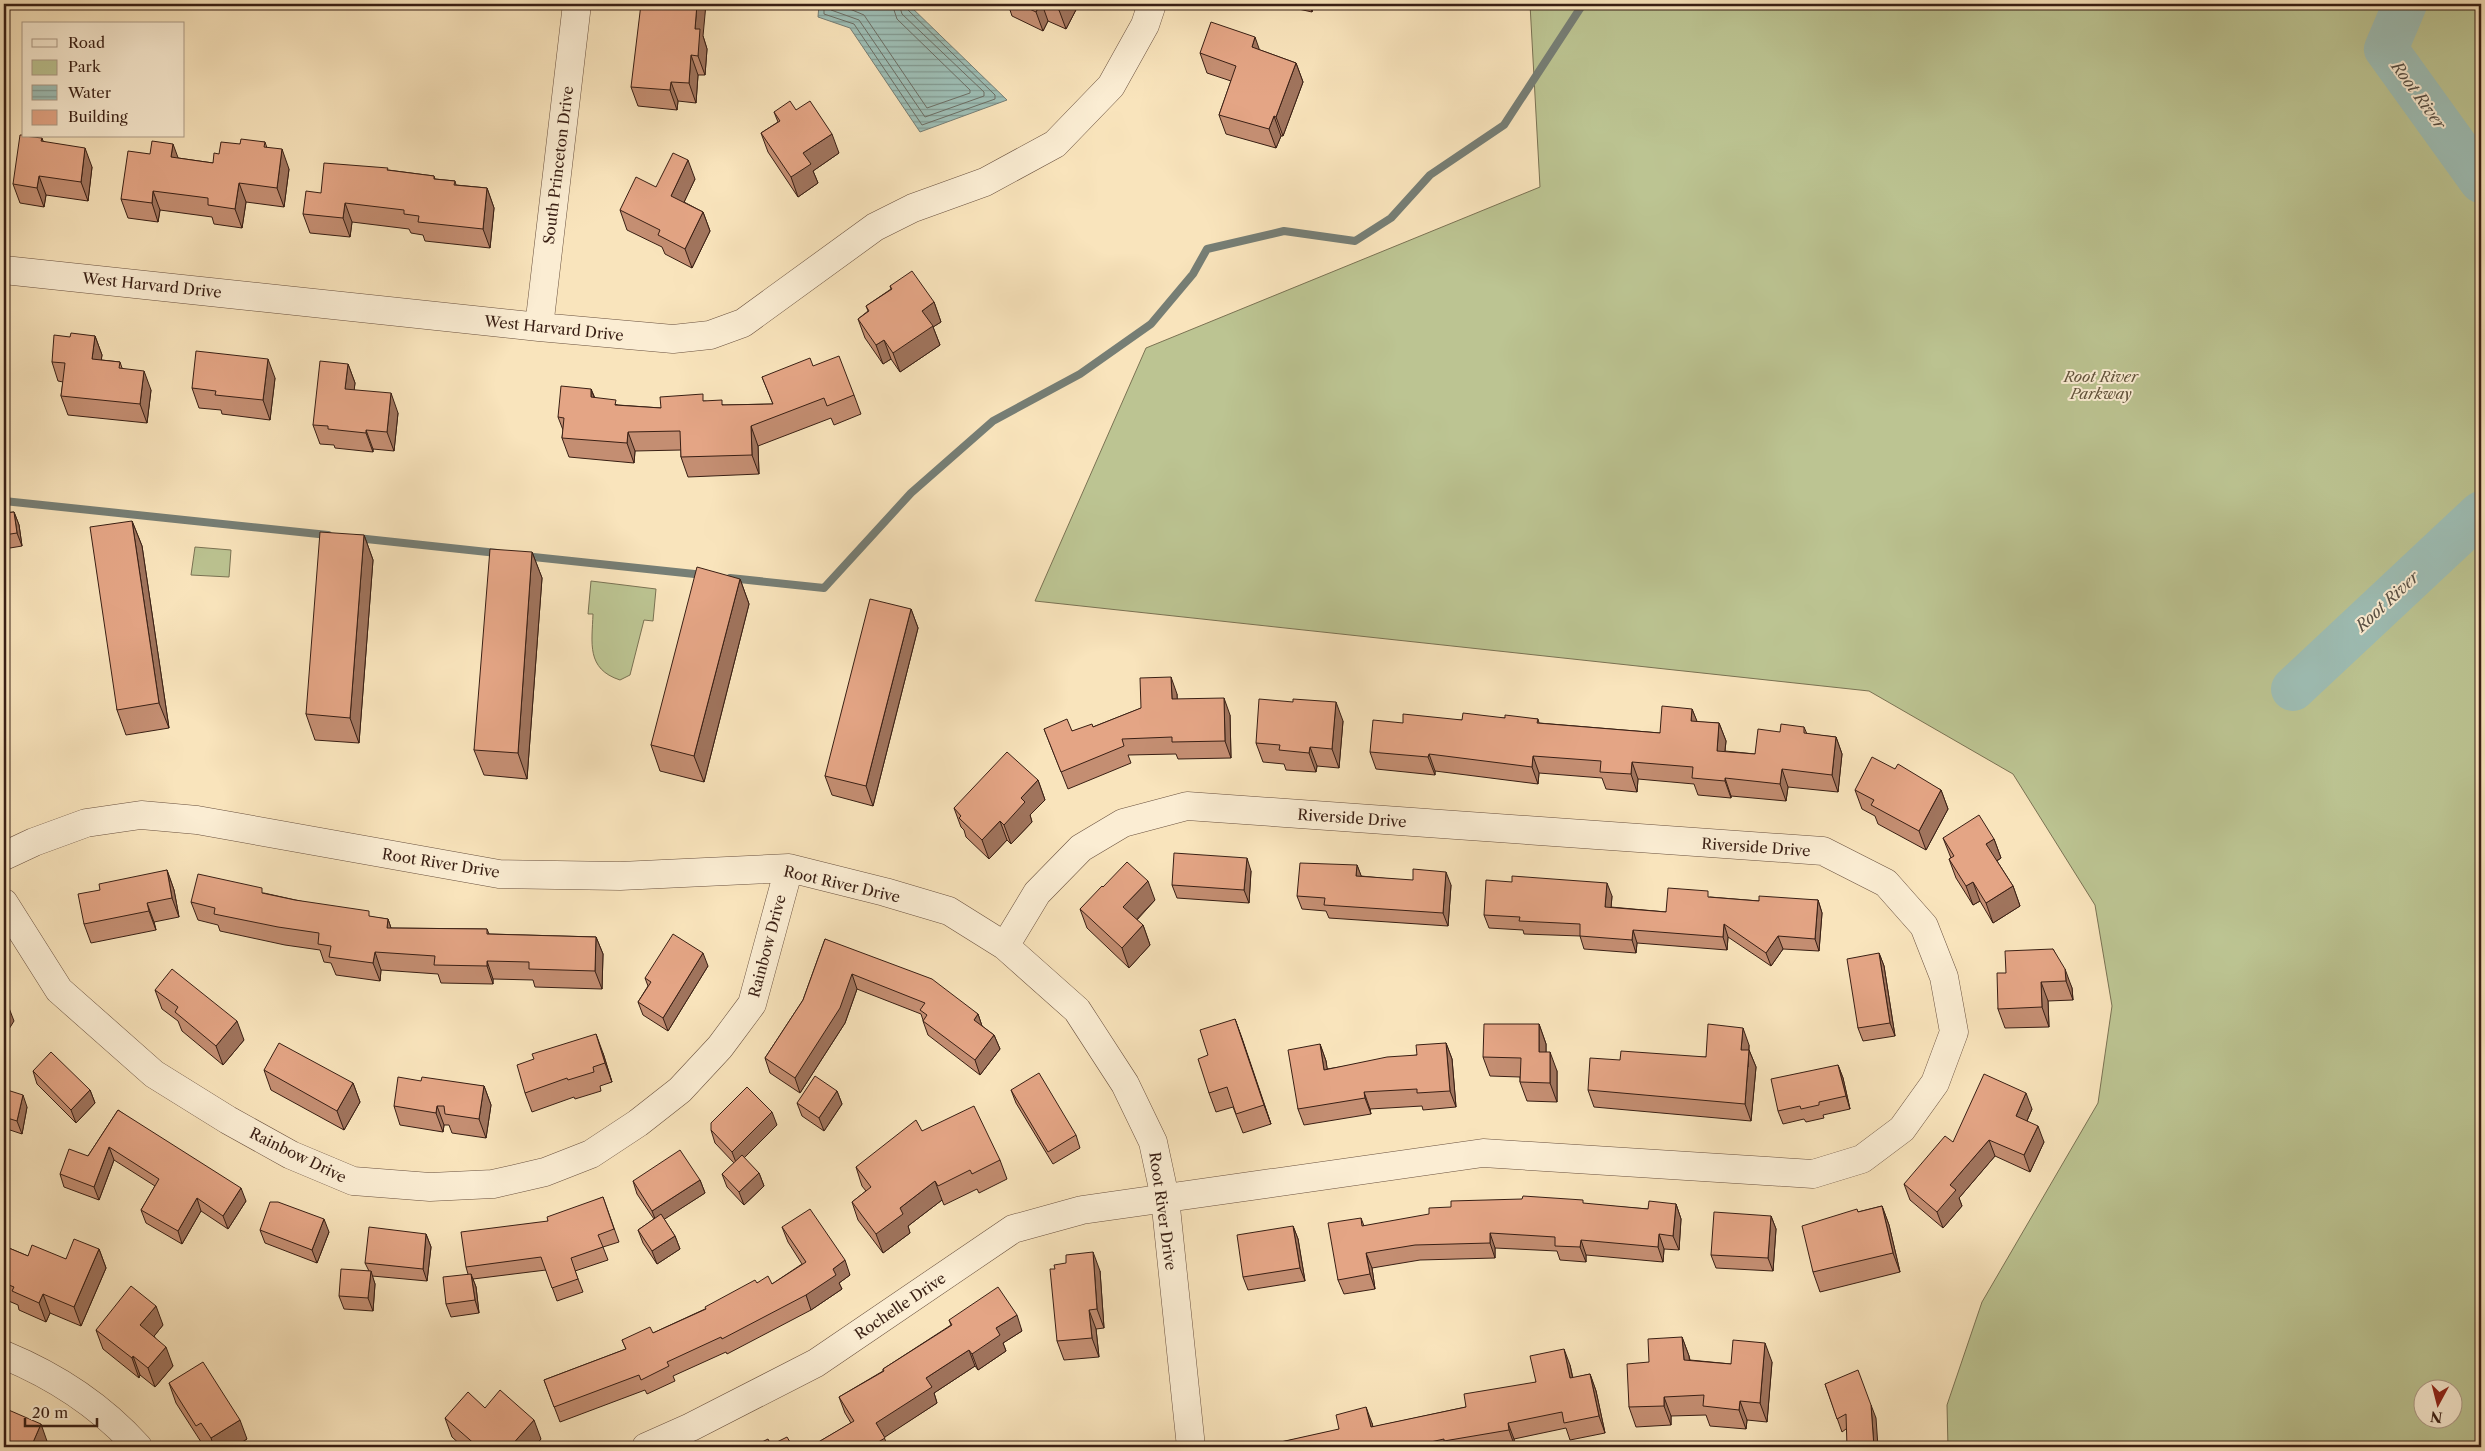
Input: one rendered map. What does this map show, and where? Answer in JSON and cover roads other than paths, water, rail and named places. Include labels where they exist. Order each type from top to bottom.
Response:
[{"type":"street","name":"South Princeton Drive","points":[[539,326],[578,4]]},
{"type":"street","name":"West Harvard Drive","points":[[4,270],[673,339],[710,335],[743,323],[875,227],[913,208],[985,182],[1055,144],[1111,86],[1145,25],[1152,4]]},
{"type":"street","name":"Riverside Drive","points":[[1005,946],[1037,894],[1081,848],[1124,823],[1187,806],[1823,851],[1886,883],[1924,926],[1944,977],[1954,1032],[1935,1083],[1902,1128],[1862,1159],[1813,1174],[1483,1152],[1165,1198]]},
{"type":"street","name":"Root River Drive","points":[[4,856],[34,842],[86,823],[141,816],[197,820],[499,874],[620,876],[788,868],[885,892],[949,911],[1005,946],[1077,1010],[1125,1084],[1153,1142],[1165,1198],[1191,1447]]},
{"type":"street","name":"Rainbow Drive","points":[[4,903],[59,990],[154,1074],[228,1120],[284,1150],[353,1182],[439,1186],[493,1184],[544,1172],[590,1154],[638,1123],[680,1090],[720,1048],[752,1004],[788,868]]},
{"type":"street","name":"Rochelle Drive","points":[[646,1447],[700,1423],[816,1363],[1012,1229],[1082,1210],[1165,1198]]},
{"type":"street","points":[[4,1355],[73,1390],[119,1427],[138,1447]]},
{"type":"water","points":[[819,4],[908,4],[1007,100],[920,132],[850,28],[818,17]]},
{"type":"waterway","points":[[730,578],[824,588],[911,493],[993,421],[1080,374],[1151,324],[1193,274],[1207,249],[1284,231],[1355,241],[1391,218],[1430,175],[1504,125],[1583,4]]},
{"type":"waterway","name":"Root River","points":[[2405,4],[2386,49],[2481,181]]},
{"type":"waterway","points":[[4,501],[328,535]]},
{"type":"waterway","name":"Root River","points":[[2293,689],[2481,513]]},
{"type":"waterway","points":[[357,538],[497,553]]},
{"type":"waterway","points":[[524,556],[704,575]]},
{"type":"park label","name":"Root River Parkway","points":[[2101,384]]}]
